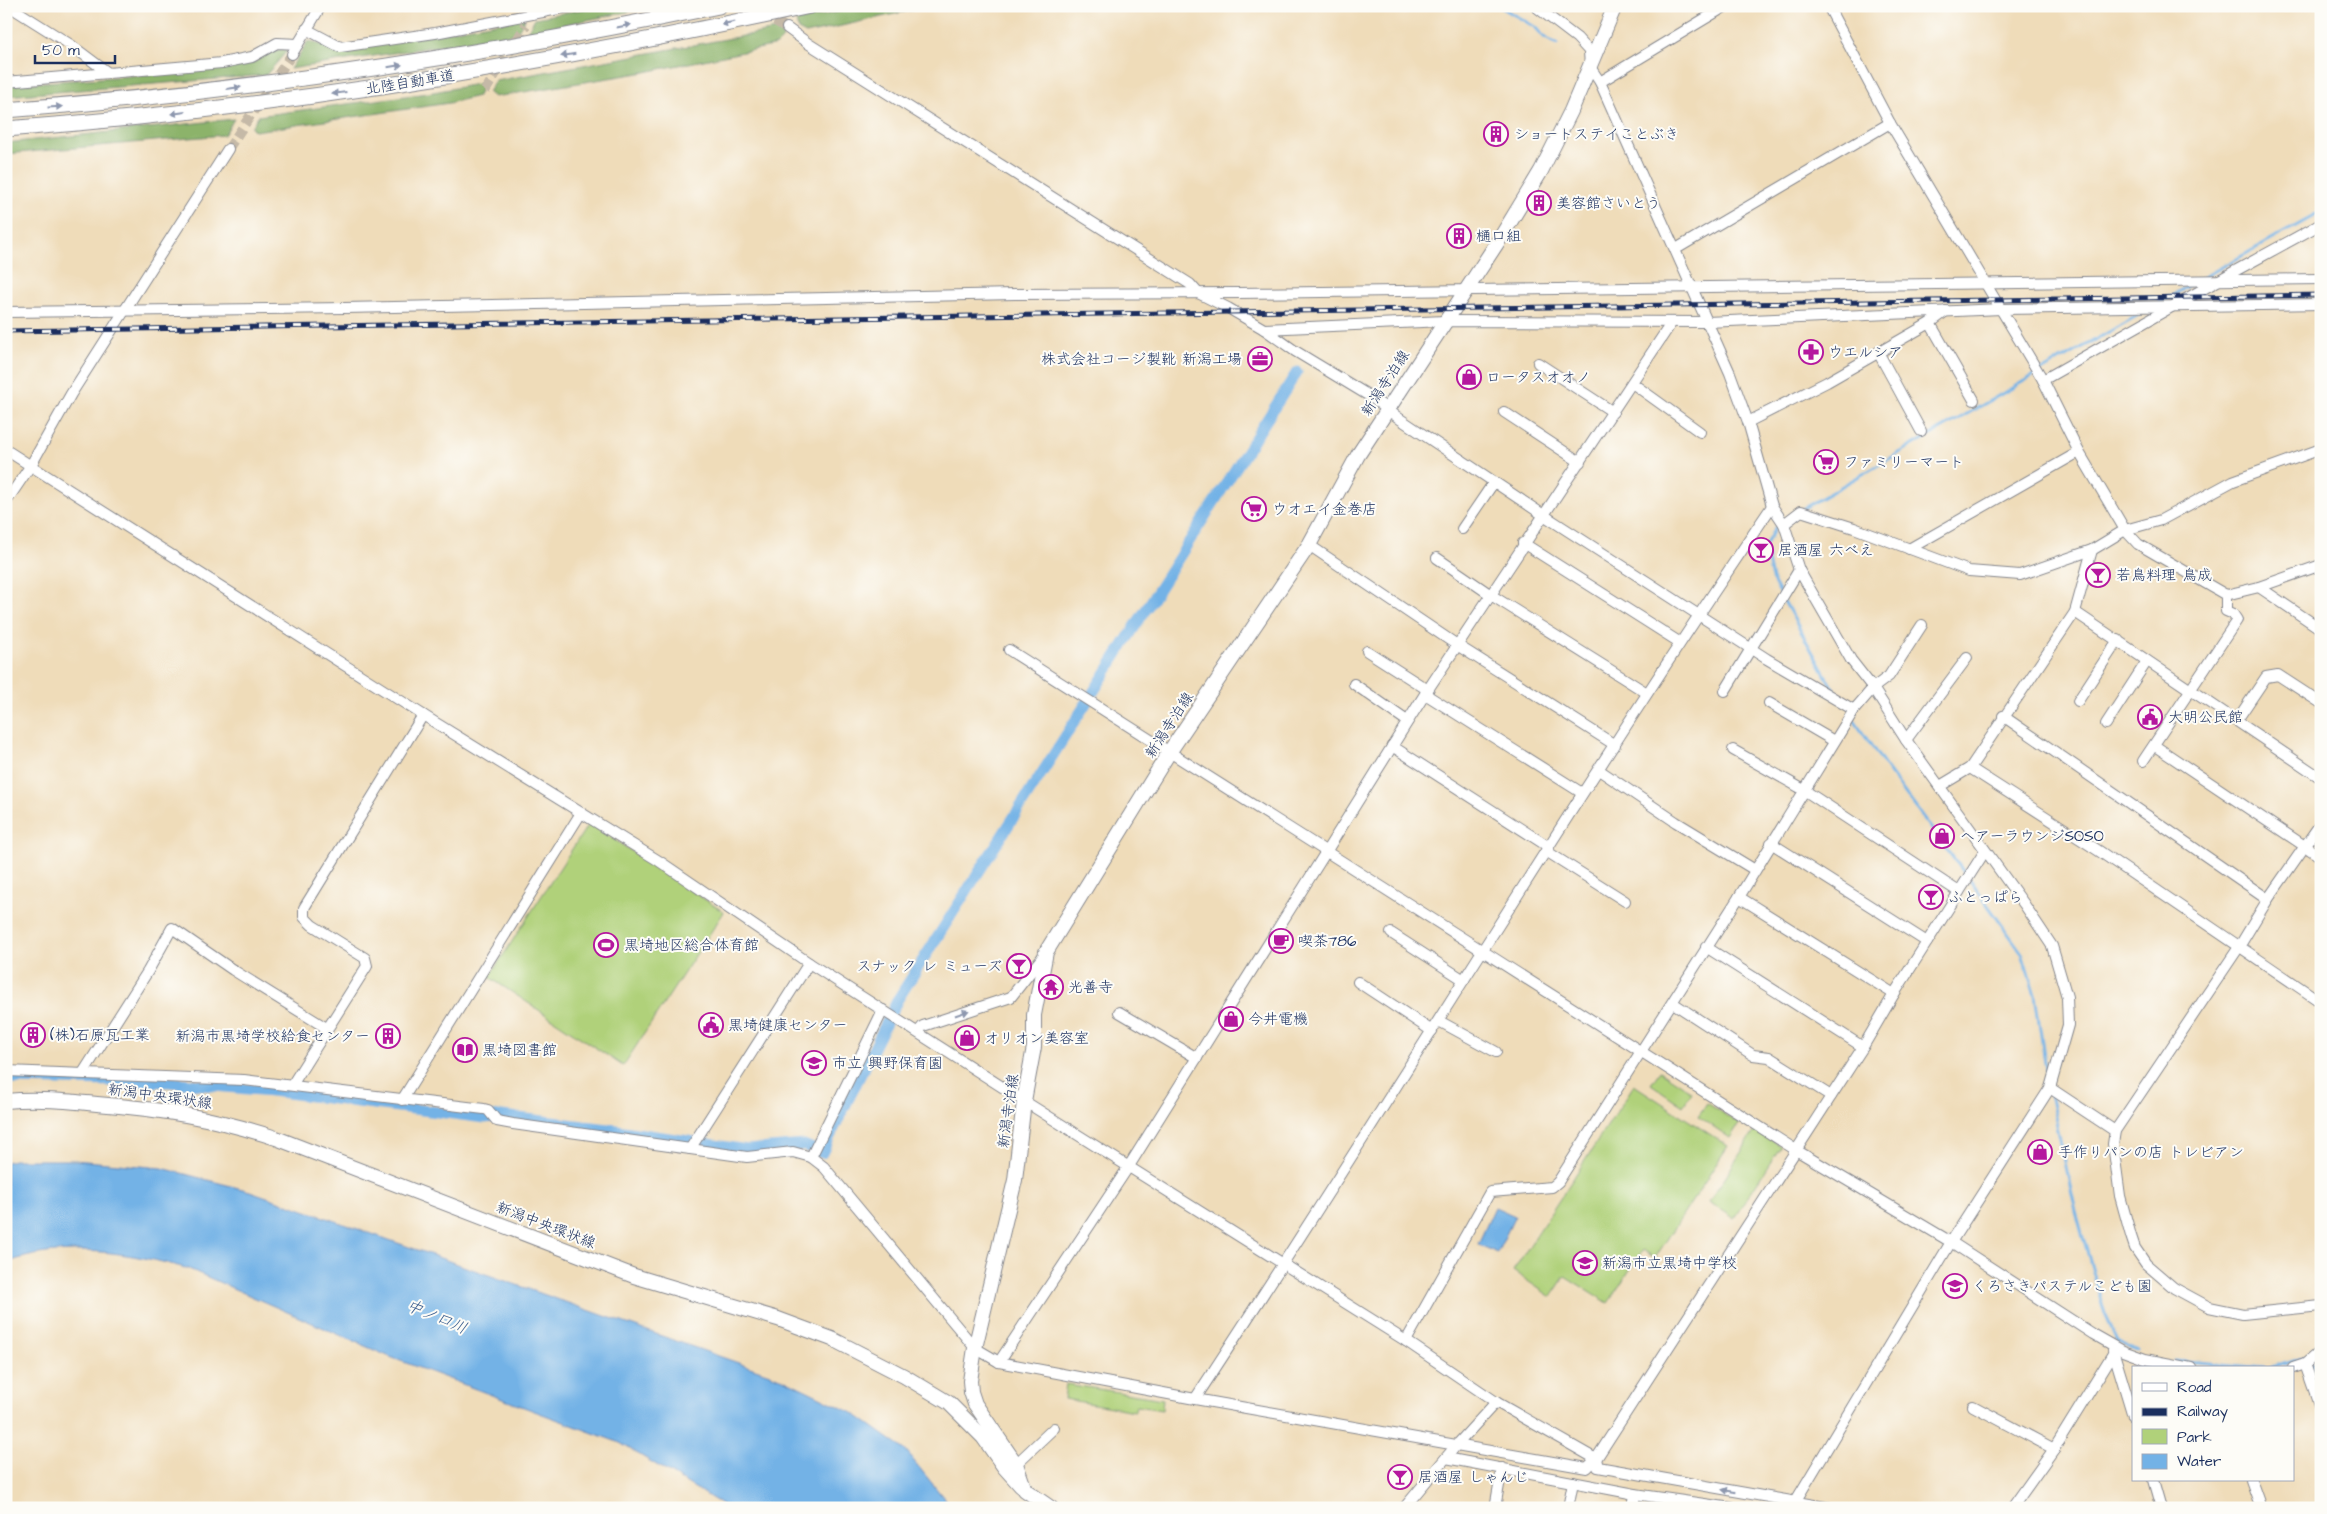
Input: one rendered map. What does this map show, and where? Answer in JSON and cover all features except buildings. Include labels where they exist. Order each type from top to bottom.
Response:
[{"type":"highway","name":"北陸自動車道","points":[[6,110],[164,97],[387,68],[548,40],[719,6]]},
{"type":"highway","name":"北陸自動車道","points":[[6,129],[195,111],[384,86],[597,49],[810,6]]},
{"type":"main road","name":"新潟寺泊線","points":[[1025,1490],[1016,1464],[981,1414],[971,1392],[975,1348],[1015,1180],[1024,1101],[1034,1047],[1034,1015],[1046,952],[1170,751],[1308,545],[1358,455],[1541,172],[1571,110],[1615,6]]},
{"type":"main road","name":"新潟中央環状線","points":[[6,1101],[42,1100],[126,1106],[183,1113],[243,1127],[634,1276],[778,1318],[806,1329],[904,1376],[949,1403],[983,1437],[1004,1467],[1025,1490]]},
{"type":"main road","points":[[1025,1490],[1037,1504],[1051,1508]]},
{"type":"street","points":[[9,6],[71,45],[107,72]]},
{"type":"street","points":[[292,54],[321,6]]},
{"type":"street","points":[[306,29],[340,46],[435,33],[574,6]]},
{"type":"street","points":[[1535,6],[1577,38],[1589,51],[1590,67],[1600,82],[1693,286],[1730,373],[1748,422],[1772,506],[1784,524],[1799,570],[1851,660],[1873,688],[1906,740],[2052,946],[2065,984],[2068,1025],[2050,1088],[1951,1242],[1793,1504]]},
{"type":"street","points":[[1600,82],[1726,6]]},
{"type":"street","points":[[1828,6],[1890,123],[2043,380],[2079,452],[2125,530],[2138,544],[2226,595],[2259,587],[2321,565]]},
{"type":"street","points":[[787,28],[809,44],[1190,284],[1198,293],[1264,329],[1295,351],[1388,408],[1400,419],[1545,516],[1752,648],[1767,660],[1854,710]]},
{"type":"street","points":[[6,82],[222,63],[252,57],[277,43],[298,44]]},
{"type":"street","points":[[1676,249],[1890,123]]},
{"type":"street","points":[[6,502],[31,465],[71,394],[127,310],[228,149]]},
{"type":"street","points":[[2043,380],[2321,224]]},
{"type":"street","points":[[6,312],[1015,294],[2321,279]]},
{"type":"street","points":[[1264,329],[1445,322],[1707,322],[2001,309],[2170,308],[2321,304]]},
{"type":"street","points":[[1748,422],[1827,382],[1930,323],[1946,311]]},
{"type":"street","points":[[1000,1362],[1129,1166],[1456,645],[1491,595],[1523,543],[1545,516],[1672,322]]},
{"type":"street","points":[[1930,323],[1974,400]]},
{"type":"street","points":[[1878,352],[1921,430]]},
{"type":"street","points":[[1538,363],[1613,412]]},
{"type":"street","points":[[1632,383],[1700,432]]},
{"type":"street","points":[[1504,412],[1580,462]]},
{"type":"street","points":[[1784,524],[1801,511],[1854,528],[1968,571],[2020,575],[2092,550],[2125,530],[2161,520],[2233,481],[2321,449]]},
{"type":"street","points":[[6,450],[423,715],[659,861],[810,963],[1024,1101],[1406,1341],[1496,1402],[1596,1459],[1598,1467],[1793,1504],[1831,1508]]},
{"type":"street","points":[[1909,549],[2079,452]]},
{"type":"street","points":[[1462,529],[1494,482]]},
{"type":"street","points":[[1194,1400],[1439,1021],[1481,950],[1582,793],[1599,770],[1679,642],[1772,506]]},
{"type":"street","points":[[1523,543],[1679,642]]},
{"type":"street","points":[[1308,545],[1456,645],[1615,745]]},
{"type":"street","points":[[1940,786],[1970,768],[2003,716],[2075,612],[2092,550]]},
{"type":"street","points":[[1437,558],[1491,595],[1647,693]]},
{"type":"street","points":[[1725,691],[1799,570]]},
{"type":"street","points":[[2259,587],[2321,629]]},
{"type":"street","points":[[2143,761],[2155,746],[2189,689],[2236,620],[2233,614],[2226,611],[2226,595]]},
{"type":"street","points":[[2075,612],[2321,778]]},
{"type":"street","points":[[1406,1341],[1490,1192],[1552,1187],[1558,1182],[1739,897],[1854,710],[1873,688],[1890,676],[1922,625]]},
{"type":"street","points":[[2078,701],[2118,640]]},
{"type":"street","points":[[1009,650],[1796,1150],[1951,1242],[2112,1348],[2158,1363],[2178,1366]]},
{"type":"street","points":[[1366,651],[1582,793]]},
{"type":"street","points":[[1906,740],[1967,658]]},
{"type":"street","points":[[2106,724],[2148,661]]},
{"type":"street","points":[[2237,720],[2266,677],[2278,675],[2321,703]]},
{"type":"street","points":[[1354,684],[1407,722]]},
{"type":"street","points":[[1769,703],[1834,741]]},
{"type":"street","points":[[292,1085],[367,966],[365,958],[312,925],[304,917],[304,908],[423,715]]},
{"type":"street","points":[[2003,716],[2268,899]]},
{"type":"street","points":[[1392,746],[1626,901]]},
{"type":"street","points":[[2155,746],[2321,857]]},
{"type":"street","points":[[1733,750],[1804,790],[1959,892]]},
{"type":"street","points":[[1970,768],[2098,851],[2321,1002]]},
{"type":"street","points":[[1599,770],[1676,822],[1755,870]]},
{"type":"street","points":[[402,1100],[580,813]]},
{"type":"street","points":[[2321,824],[2268,899],[2239,947],[2115,1130],[2113,1144],[2125,1222],[2133,1242],[2146,1264],[2174,1288],[2209,1307],[2243,1314],[2321,1306]]},
{"type":"street","points":[[1771,843],[1927,942]]},
{"type":"street","points":[[6,1071],[244,1080],[488,1110],[497,1121],[513,1124],[747,1157],[793,1152],[811,1157],[824,1167],[975,1348],[1000,1362],[1194,1400],[1459,1444],[1587,1468],[1596,1459],[1863,1047],[1894,994],[1985,851]]},
{"type":"street","points":[[1739,897],[1894,994]]},
{"type":"street","points":[[83,1073],[148,971],[172,928],[233,970],[328,1029]]},
{"type":"street","points":[[1391,933],[1464,980]]},
{"type":"street","points":[[1706,947],[1863,1047]]},
{"type":"street","points":[[918,1032],[923,1026],[1011,997],[1046,952]]},
{"type":"street","points":[[690,1149],[810,963]]},
{"type":"street","points":[[1358,982],[1432,1031]]},
{"type":"street","points":[[1673,1002],[1753,1055],[1769,1057],[1831,1096]]},
{"type":"street","points":[[811,1157],[883,1010]]},
{"type":"street","points":[[1119,1012],[1197,1058]]},
{"type":"street","points":[[1439,1021],[1496,1052]]},
{"type":"street","points":[[2050,1088],[2115,1130]]},
{"type":"street","points":[[2112,1348],[2132,1413]]},
{"type":"street","points":[[2012,1508],[2054,1449],[2112,1348]]},
{"type":"street","points":[[2294,1368],[2305,1364],[2321,1350]]},
{"type":"street","points":[[2305,1364],[2321,1410]]},
{"type":"street","points":[[1404,1508],[1496,1402]]},
{"type":"street","points":[[1973,1406],[2054,1449]]},
{"type":"street","points":[[1016,1464],[1054,1428]]},
{"type":"street","points":[[1446,1458],[1696,1506],[1732,1508]]},
{"type":"street","points":[[1495,1508],[1502,1468]]},
{"type":"street","points":[[1568,1508],[1573,1482]]},
{"type":"street","points":[[2154,1482],[2161,1508]]},
{"type":"street","points":[[2252,1482],[2261,1508]]},
{"type":"street","points":[[1633,1508],[1635,1494]]},
{"type":"green space","points":[[601,6],[657,6],[527,32],[535,18]]},
{"type":"green space","points":[[864,6],[930,6],[806,34],[798,30],[796,21]]},
{"type":"green space","points":[[525,18],[516,34],[290,69],[308,41],[339,50]]},
{"type":"green space","points":[[776,30],[782,35],[783,39],[777,45],[645,72],[494,97],[488,92],[495,81]]},
{"type":"green space","points":[[282,49],[287,51],[266,75],[6,96],[6,85],[181,72],[222,67],[254,62],[273,50]]},
{"type":"green space","points":[[483,83],[478,96],[449,103],[255,131],[251,127],[258,116],[428,93]]},
{"type":"green space","points":[[234,119],[224,135],[6,154],[6,143]]},
{"type":"green space","name":"黒埼地区総合体育館","points":[[589,823],[724,912],[623,1066],[489,977]]},
{"type":"green space","points":[[1660,1071],[1692,1092],[1683,1106],[1651,1084]]},
{"type":"green space","points":[[1634,1085],[1728,1146],[1655,1258],[1643,1250],[1608,1303],[1565,1276],[1551,1297],[1513,1271]]},
{"type":"green space","points":[[1707,1103],[1739,1124],[1730,1138],[1698,1116]]},
{"type":"green space","points":[[1756,1129],[1781,1146],[1734,1218],[1709,1202]]},
{"type":"green space","points":[[1066,1384],[1163,1399],[1162,1410],[1137,1406],[1135,1411],[1064,1399]]},
{"type":"water","name":"中ノ口川","points":[[14,1160],[75,1160],[162,1168],[250,1191],[781,1378],[853,1413],[905,1450],[952,1508],[728,1508],[620,1443],[390,1357],[189,1269],[122,1254],[74,1251],[28,1256],[6,1263],[6,1162]]},
{"type":"water","points":[[1495,1207],[1515,1216],[1497,1253],[1478,1244]]},
{"type":"waterway","points":[[1499,6],[1535,27],[1545,38],[1557,44]]},
{"type":"waterway","points":[[2204,277],[2321,212]]},
{"type":"waterway","points":[[2159,303],[2192,284]]},
{"type":"waterway","points":[[1804,508],[2147,310]]},
{"type":"waterway","points":[[6,1079],[169,1082],[271,1091],[485,1118],[502,1116],[617,1130],[747,1150],[804,1145],[822,1153],[898,999],[1297,372]]},
{"type":"waterway","points":[[1781,595],[1772,579],[1765,546],[1775,528],[1782,523]]},
{"type":"waterway","points":[[1784,601],[1837,696]]},
{"type":"waterway","points":[[1852,717],[1887,769],[2022,953],[2035,995],[2048,1083]]},
{"type":"waterway","points":[[2050,1094],[2076,1212],[2105,1314],[2117,1340],[2137,1351]]},
{"type":"waterway","points":[[2278,1366],[2307,1356],[2314,1366],[2321,1385]]},
{"type":"waterway","points":[[2175,1360],[2242,1366]]},
{"type":"tunnel","points":[[749,6],[787,28]]},
{"type":"tunnel","points":[[485,91],[526,25]]},
{"type":"tunnel","points":[[228,149],[292,54]]},
{"type":"railway","points":[[6,331],[2321,295]]},
{"type":"place","name":"ショートステイことぶき","points":[[1496,134]]},
{"type":"place","name":"美容館さいとう","points":[[1539,203]]},
{"type":"place","name":"樋口組","points":[[1459,236]]},
{"type":"place","name":"ウエルシア","points":[[1811,352]]},
{"type":"place","name":"株式会社コージ製靴 新潟工場","points":[[1260,359]]},
{"type":"place","name":"ロータスオオノ","points":[[1469,377]]},
{"type":"place","name":"ファミリーマート","points":[[1826,462]]},
{"type":"place","name":"ウオエイ金巻店","points":[[1254,509]]},
{"type":"place","name":"居酒屋 六べえ","points":[[1761,550]]},
{"type":"place","name":"若鳥料理 鳥成","points":[[2098,575]]},
{"type":"place","name":"大明公民館","points":[[2150,717]]},
{"type":"place","name":"ヘアーラウンジSOSO","points":[[1942,836]]},
{"type":"place","name":"ふとっぱら","points":[[1931,897]]},
{"type":"place","name":"喫茶786","points":[[1281,941]]},
{"type":"place","name":"黒埼地区総合体育館","points":[[606,945]]},
{"type":"place","name":"スナック レ ミューズ","points":[[1019,966]]},
{"type":"place","name":"光善寺","points":[[1051,987]]},
{"type":"place","name":"今井電機","points":[[1231,1019]]},
{"type":"place","name":"黒埼健康センター","points":[[711,1025]]},
{"type":"place","name":"(株)石原瓦工業","points":[[33,1035]]},
{"type":"place","name":"新潟市黒埼学校給食センター","points":[[388,1036]]},
{"type":"place","name":"オリオン美容室","points":[[967,1038]]},
{"type":"place","name":"黒埼図書館","points":[[465,1050]]},
{"type":"place","name":"市立 興野保育園","points":[[814,1063]]},
{"type":"place","name":"手作りパンの店 トレビアン","points":[[2040,1152]]},
{"type":"place","name":"新潟市立黒埼中学校","points":[[1585,1263]]},
{"type":"place","name":"くろさきパステルこども園","points":[[1955,1286]]},
{"type":"place","name":"居酒屋 しゃんじ","points":[[1400,1477]]}]
